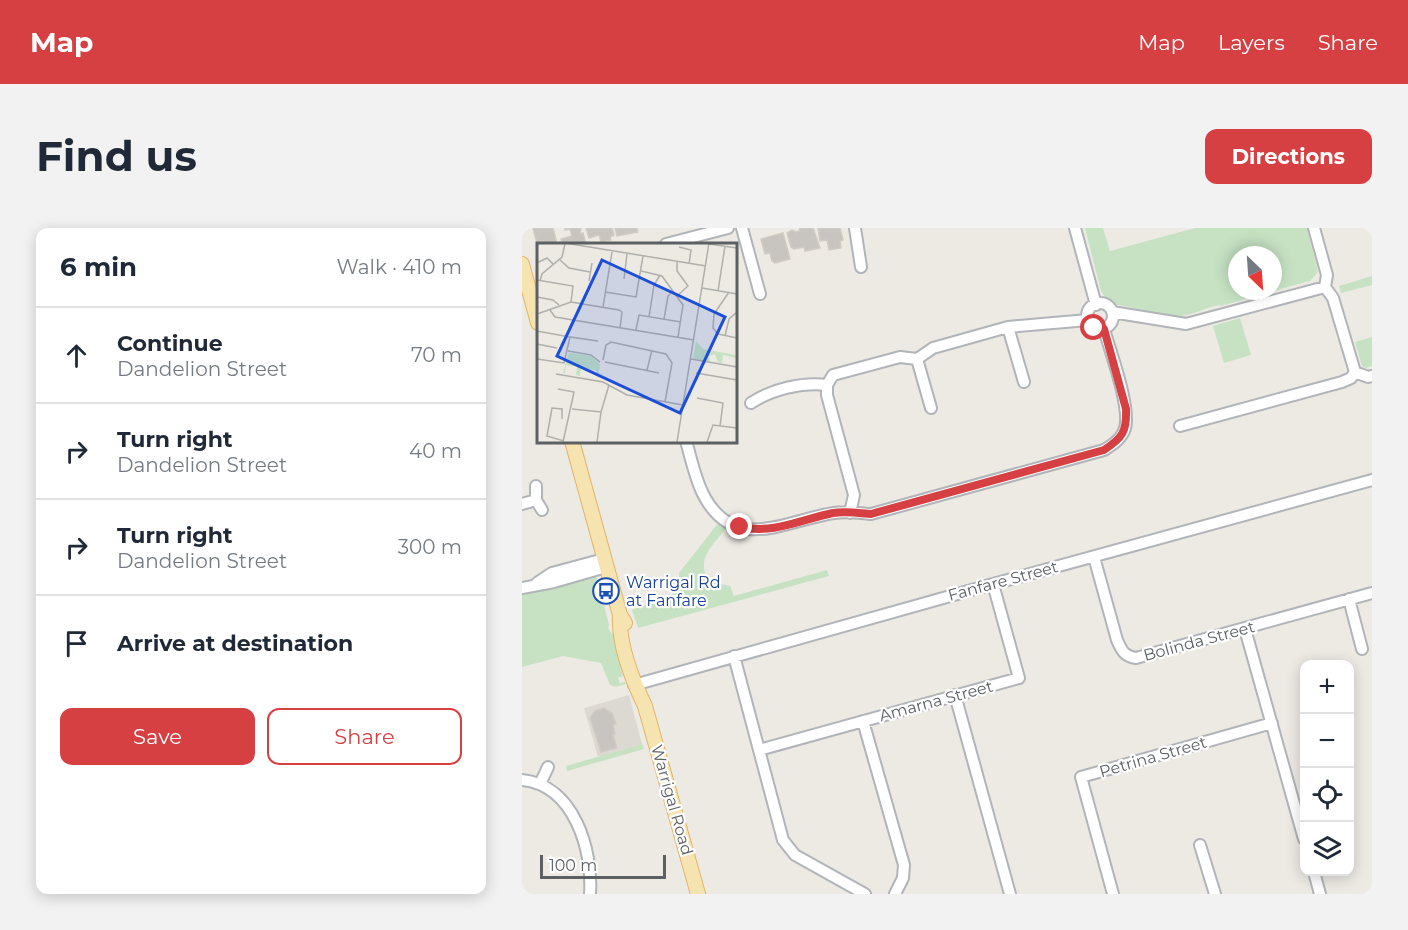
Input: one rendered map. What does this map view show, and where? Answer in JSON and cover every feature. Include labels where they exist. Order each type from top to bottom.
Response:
[{"type":"main road","points":[[522,264],[532,280],[537,316]]},
{"type":"main road","name":"Warrigal Road","points":[[572,442],[620,615],[627,626],[645,706],[698,894]]},
{"type":"street","points":[[670,243],[728,228]]},
{"type":"street","points":[[742,228],[760,294]]},
{"type":"street","points":[[855,228],[861,267]]},
{"type":"street","points":[[1075,228],[1096,304]]},
{"type":"street","points":[[1314,228],[1327,275],[1325,286],[1332,298],[1355,372]]},
{"type":"street","points":[[1112,312],[1112,322],[1104,329],[1094,328],[1088,320],[1089,310],[1096,304],[1104,304],[1112,312],[1186,324],[1325,286]]},
{"type":"street","points":[[850,513],[854,495],[827,395],[827,385],[833,375],[900,357],[917,359],[933,348],[1008,327],[1088,320]]},
{"type":"street","points":[[1008,327],[1024,382]]},
{"type":"street","points":[[686,442],[697,478],[709,504],[727,521],[740,527],[757,530],[776,529],[835,512],[871,514],[1104,450],[1117,442],[1125,429],[1126,409],[1104,329]]},
{"type":"street","points":[[917,359],[931,408]]},
{"type":"street","points":[[1355,372],[1368,377],[1372,376]]},
{"type":"street","points":[[1180,426],[1342,382],[1351,378],[1355,372]]},
{"type":"street","points":[[751,403],[762,396],[808,383],[827,385]]},
{"type":"street","name":"Fanfare Street","points":[[639,683],[1372,480]]},
{"type":"street","points":[[522,504],[539,505],[536,486]]},
{"type":"street","name":"Bolinda Street","points":[[1094,556],[1117,640],[1122,651],[1136,658],[1372,593]]},
{"type":"street","points":[[522,588],[534,585],[552,573],[605,563]]},
{"type":"street","name":"Amarna Street","points":[[759,750],[1019,678],[993,584]]},
{"type":"street","points":[[1349,599],[1362,649]]},
{"type":"street","points":[[1245,629],[1300,822]]},
{"type":"street","points":[[734,656],[783,840],[789,849],[850,890],[865,894]]},
{"type":"street","points":[[955,695],[1010,894]]},
{"type":"street","points":[[863,721],[904,865],[903,878],[895,894]]},
{"type":"street","name":"Petrina Street","points":[[1113,894],[1081,777],[1272,723]]},
{"type":"street","points":[[540,784],[548,767]]},
{"type":"street","points":[[522,780],[540,784],[561,799],[575,819],[583,836],[588,858],[591,894]]},
{"type":"street","points":[[1200,844],[1215,894]]},
{"type":"street","points":[[1315,876],[1320,894]]},
{"type":"shaded area","points":[[629,695],[642,744],[598,757],[584,708]]},
{"type":"green space","points":[[1085,228],[1103,228],[1110,251],[1195,228],[1307,228],[1318,272],[1310,281],[1282,289],[1282,246],[1228,246],[1228,300],[1242,300],[1213,306],[1191,314],[1173,316],[1118,305],[1108,301],[1101,291]]},
{"type":"green space","points":[[1372,276],[1372,285],[1341,293],[1339,286]]},
{"type":"green space","points":[[1240,318],[1251,355],[1224,363],[1213,326]]},
{"type":"green space","points":[[1372,337],[1372,366],[1366,368],[1362,366],[1355,342]]},
{"type":"green space","points":[[719,522],[727,527],[705,558],[705,573],[708,581],[730,586],[734,596],[827,570],[829,576],[638,628],[632,610],[679,592],[679,573]]},
{"type":"green space","points":[[596,574],[608,628],[613,635],[620,656],[618,658],[623,676],[618,678],[620,683],[625,682],[626,684],[616,687],[610,685],[601,663],[563,656],[522,667],[522,595]]},
{"type":"green space","points":[[642,744],[644,749],[567,771],[566,766]]},
{"type":"building","points":[[533,228],[553,228],[557,243],[545,243],[544,241],[537,243]]},
{"type":"building","points":[[565,228],[581,228],[580,234],[583,233],[586,243],[562,243],[561,239],[572,236],[570,229],[565,230]]},
{"type":"building","points":[[586,228],[612,228],[614,235],[610,237],[611,240],[601,242],[599,235],[589,238]]},
{"type":"building","points":[[615,228],[637,228],[638,232],[617,236]]},
{"type":"building","points":[[800,228],[813,228],[820,248],[805,251],[804,247],[794,249],[791,247],[787,233],[792,230],[799,231]]},
{"type":"building","points":[[818,228],[840,228],[843,240],[840,241],[841,248],[829,250],[827,240],[820,241]]},
{"type":"building","points":[[783,233],[790,259],[775,263],[770,253],[765,254],[761,239]]},
{"type":"building","points":[[604,708],[612,713],[616,724],[613,725],[615,734],[613,735],[617,748],[601,752],[590,718],[595,711]]},
{"type":"place","name":"Warrigal Rd at Fanfare","points":[[606,591]]},
{"type":"route","points":[[740,527],[757,530],[776,529],[835,512],[871,514],[1104,450],[1117,442],[1124,432],[1127,422],[1126,409],[1104,329],[1094,328]]}]
